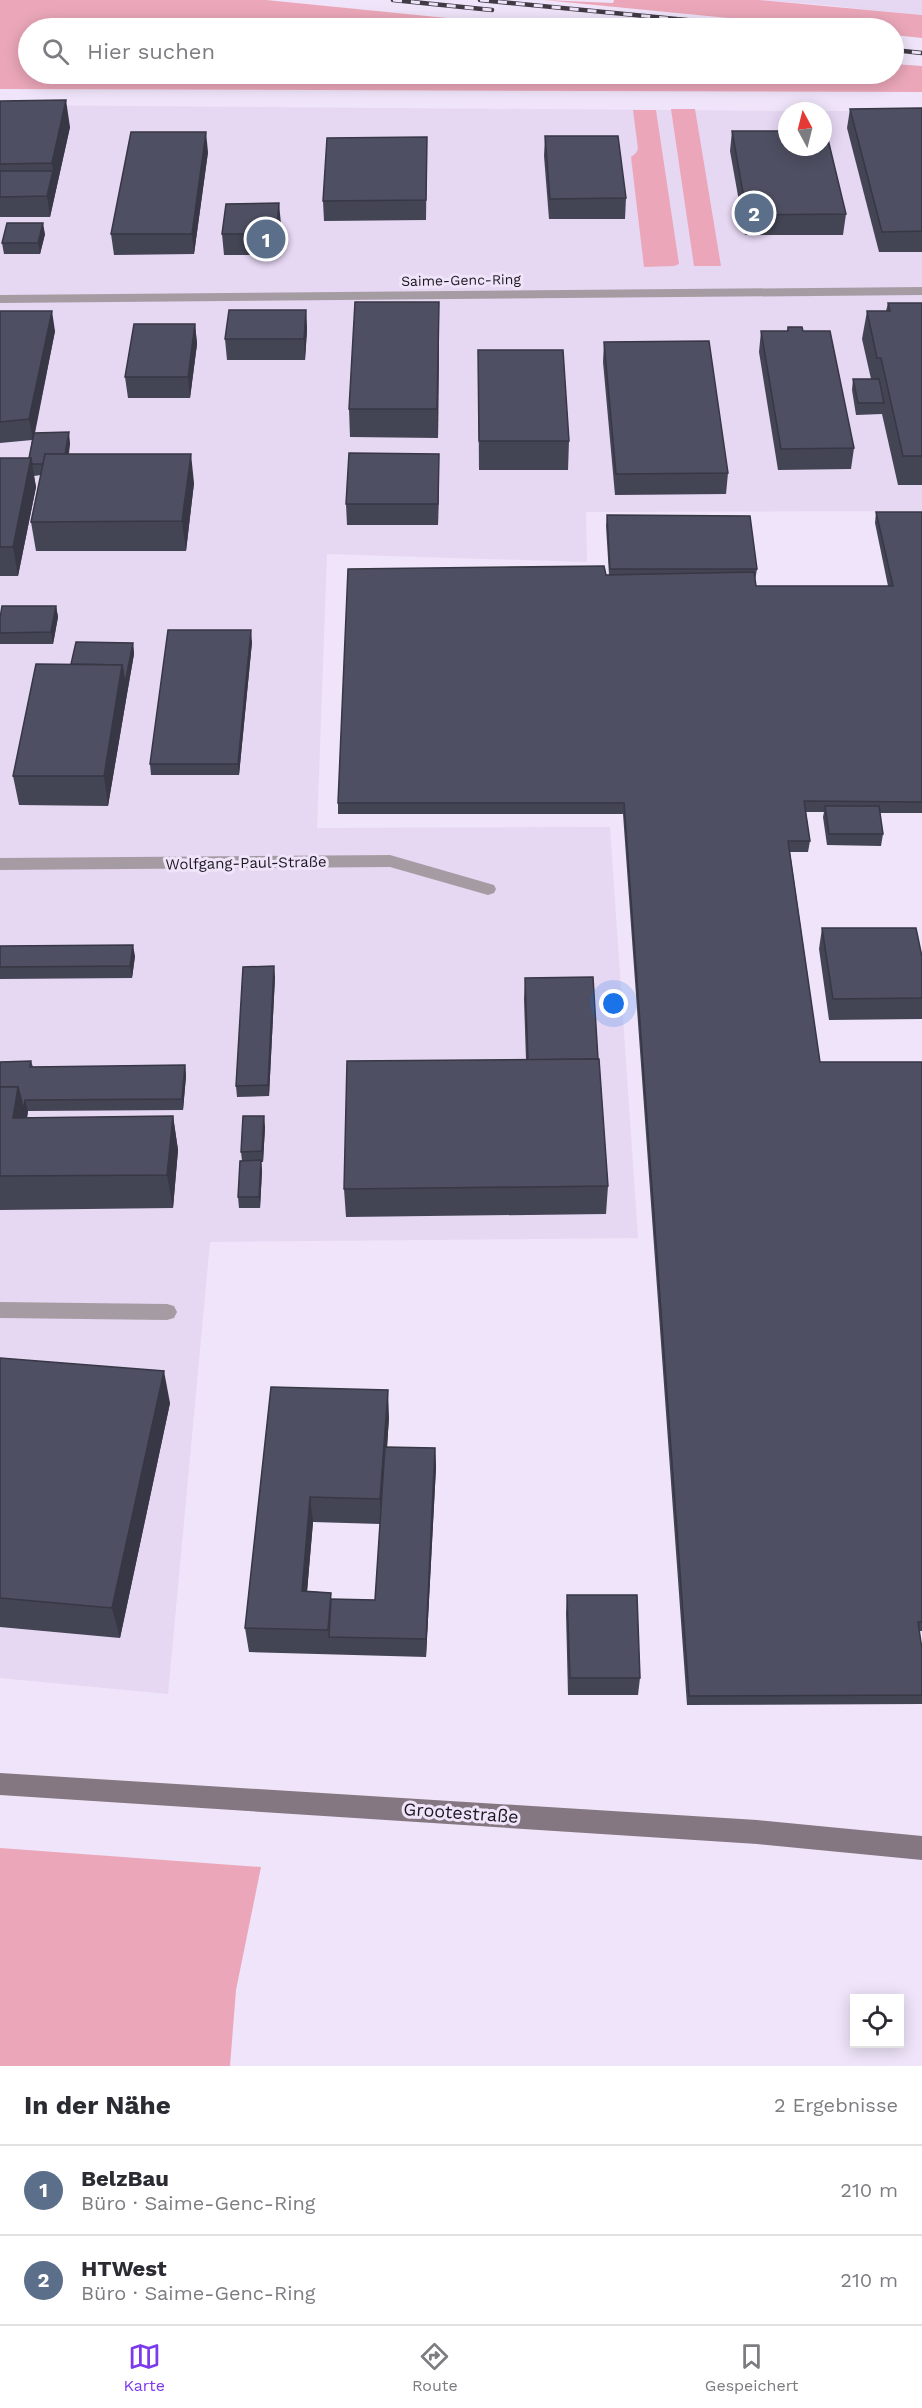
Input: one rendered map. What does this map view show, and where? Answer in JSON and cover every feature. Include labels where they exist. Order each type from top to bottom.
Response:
[{"type":"main road","name":"Grootestraße","points":[[0,1784],[758,1832],[922,1848]]},
{"type":"street","name":"Saime-Genc-Ring","points":[[0,299],[922,291]]},
{"type":"street","name":"Wolfgang-Paul-Straße","points":[[0,864],[390,861],[488,889]]},
{"type":"street","points":[[0,1310],[167,1312]]},
{"type":"shaded area","points":[[0,0],[266,0],[447,18],[18,18],[18,84],[904,84],[904,65],[922,66],[922,92],[0,89]]},
{"type":"shaded area","points":[[544,0],[613,3],[614,0],[759,0],[922,15],[922,38],[904,36],[904,18],[728,18]]},
{"type":"shaded area","points":[[759,0],[922,0],[922,15],[824,5]]},
{"type":"shaded area","points":[[0,105],[778,111],[778,156],[832,156],[832,111],[922,111],[922,511],[586,512],[587,562],[327,554],[317,828],[610,827],[638,1238],[210,1242],[168,1694],[0,1678]]},
{"type":"shaded area","points":[[671,109],[695,109],[721,266],[694,266]]},
{"type":"shaded area","points":[[633,110],[656,110],[679,264],[674,266],[644,267],[631,157],[638,149]]},
{"type":"shaded area","points":[[0,1848],[261,1867],[236,1990],[230,2066],[0,2066]]},
{"type":"building","points":[[66,100],[52,163],[0,164],[0,101]]},
{"type":"building","points":[[922,108],[922,231],[882,232],[850,109]]},
{"type":"building","points":[[732,131],[778,131],[778,156],[832,156],[846,214],[747,215]]},
{"type":"building","points":[[131,132],[206,132],[192,234],[111,234]]},
{"type":"building","points":[[545,136],[618,136],[626,198],[550,199]]},
{"type":"building","points":[[427,137],[426,200],[323,201],[327,138]]},
{"type":"building","points":[[0,171],[53,171],[47,196],[0,197]]},
{"type":"building","points":[[279,203],[276,234],[222,234],[226,204]]},
{"type":"building","points":[[7,223],[43,223],[38,243],[2,243]]},
{"type":"building","points":[[355,302],[439,302],[437,409],[349,409]]},
{"type":"building","points":[[888,303],[922,303],[922,456],[903,456],[881,358],[877,358],[867,311],[890,311]]},
{"type":"building","points":[[229,310],[306,310],[304,339],[225,339]]},
{"type":"building","points":[[0,311],[52,311],[29,419],[0,422]]},
{"type":"building","points":[[134,324],[195,324],[188,377],[125,377]]},
{"type":"building","points":[[788,327],[802,327],[803,331],[830,331],[854,448],[781,449],[761,331],[788,331]]},
{"type":"building","points":[[709,341],[728,473],[616,474],[604,342]]},
{"type":"building","points":[[478,350],[563,350],[569,441],[479,441]]},
{"type":"building","points":[[853,379],[879,379],[884,403],[858,403]]},
{"type":"building","points":[[69,432],[65,454],[45,454],[43,464],[32,464],[29,458],[34,433]]},
{"type":"building","points":[[349,453],[439,454],[438,504],[346,504]]},
{"type":"building","points":[[45,454],[191,454],[182,521],[31,522]]},
{"type":"building","points":[[0,458],[31,458],[13,547],[0,547]]},
{"type":"building","points":[[876,512],[922,512],[922,802],[804,801],[810,841],[788,841],[820,1062],[922,1062],[922,1622],[918,1622],[922,1649],[922,1695],[689,1696],[624,803],[338,803],[348,569],[604,566],[606,575],[754,572],[756,586],[893,586]]},
{"type":"building","points":[[607,515],[750,516],[757,569],[610,569]]},
{"type":"building","points":[[2,606],[56,606],[51,632],[0,633]]},
{"type":"building","points":[[168,630],[251,630],[238,764],[150,764]]},
{"type":"building","points":[[76,642],[133,643],[125,683],[122,665],[71,664]]},
{"type":"building","points":[[36,664],[122,665],[104,776],[13,776]]},
{"type":"building","points":[[825,806],[879,806],[883,834],[829,834]]},
{"type":"building","points":[[822,928],[916,928],[922,957],[922,998],[833,999]]},
{"type":"building","points":[[133,945],[130,966],[0,967],[0,946]]},
{"type":"building","points":[[274,966],[268,1085],[236,1086],[243,967]]},
{"type":"building","points":[[593,977],[598,1059],[528,1060],[525,978]]},
{"type":"building","points":[[599,1059],[608,1186],[344,1189],[347,1061]]},
{"type":"building","points":[[31,1061],[30,1067],[185,1065],[182,1099],[25,1100],[24,1110],[18,1087],[0,1087],[0,1062]]},
{"type":"building","points":[[0,1087],[18,1087],[13,1118],[173,1116],[167,1175],[0,1176]]},
{"type":"building","points":[[243,1116],[264,1116],[262,1151],[241,1152]]},
{"type":"building","points":[[261,1160],[259,1197],[238,1197],[240,1161]]},
{"type":"building","points":[[0,1358],[164,1371],[112,1608],[0,1598]]},
{"type":"building","points":[[271,1387],[388,1390],[380,1499],[310,1497],[302,1591],[331,1593],[328,1630],[245,1628]]},
{"type":"building","points":[[385,1447],[435,1448],[426,1639],[329,1637],[331,1599],[375,1600]]},
{"type":"building","points":[[567,1595],[637,1595],[640,1678],[570,1678]]},
{"type":"railway","points":[[393,0],[492,10]]},
{"type":"railway","points":[[480,0],[665,18]]},
{"type":"railway","points":[[904,51],[922,53]]},
{"type":"place","name":"HTWest","points":[[754,213]]},
{"type":"place","name":"BelzBau","points":[[266,239]]}]
